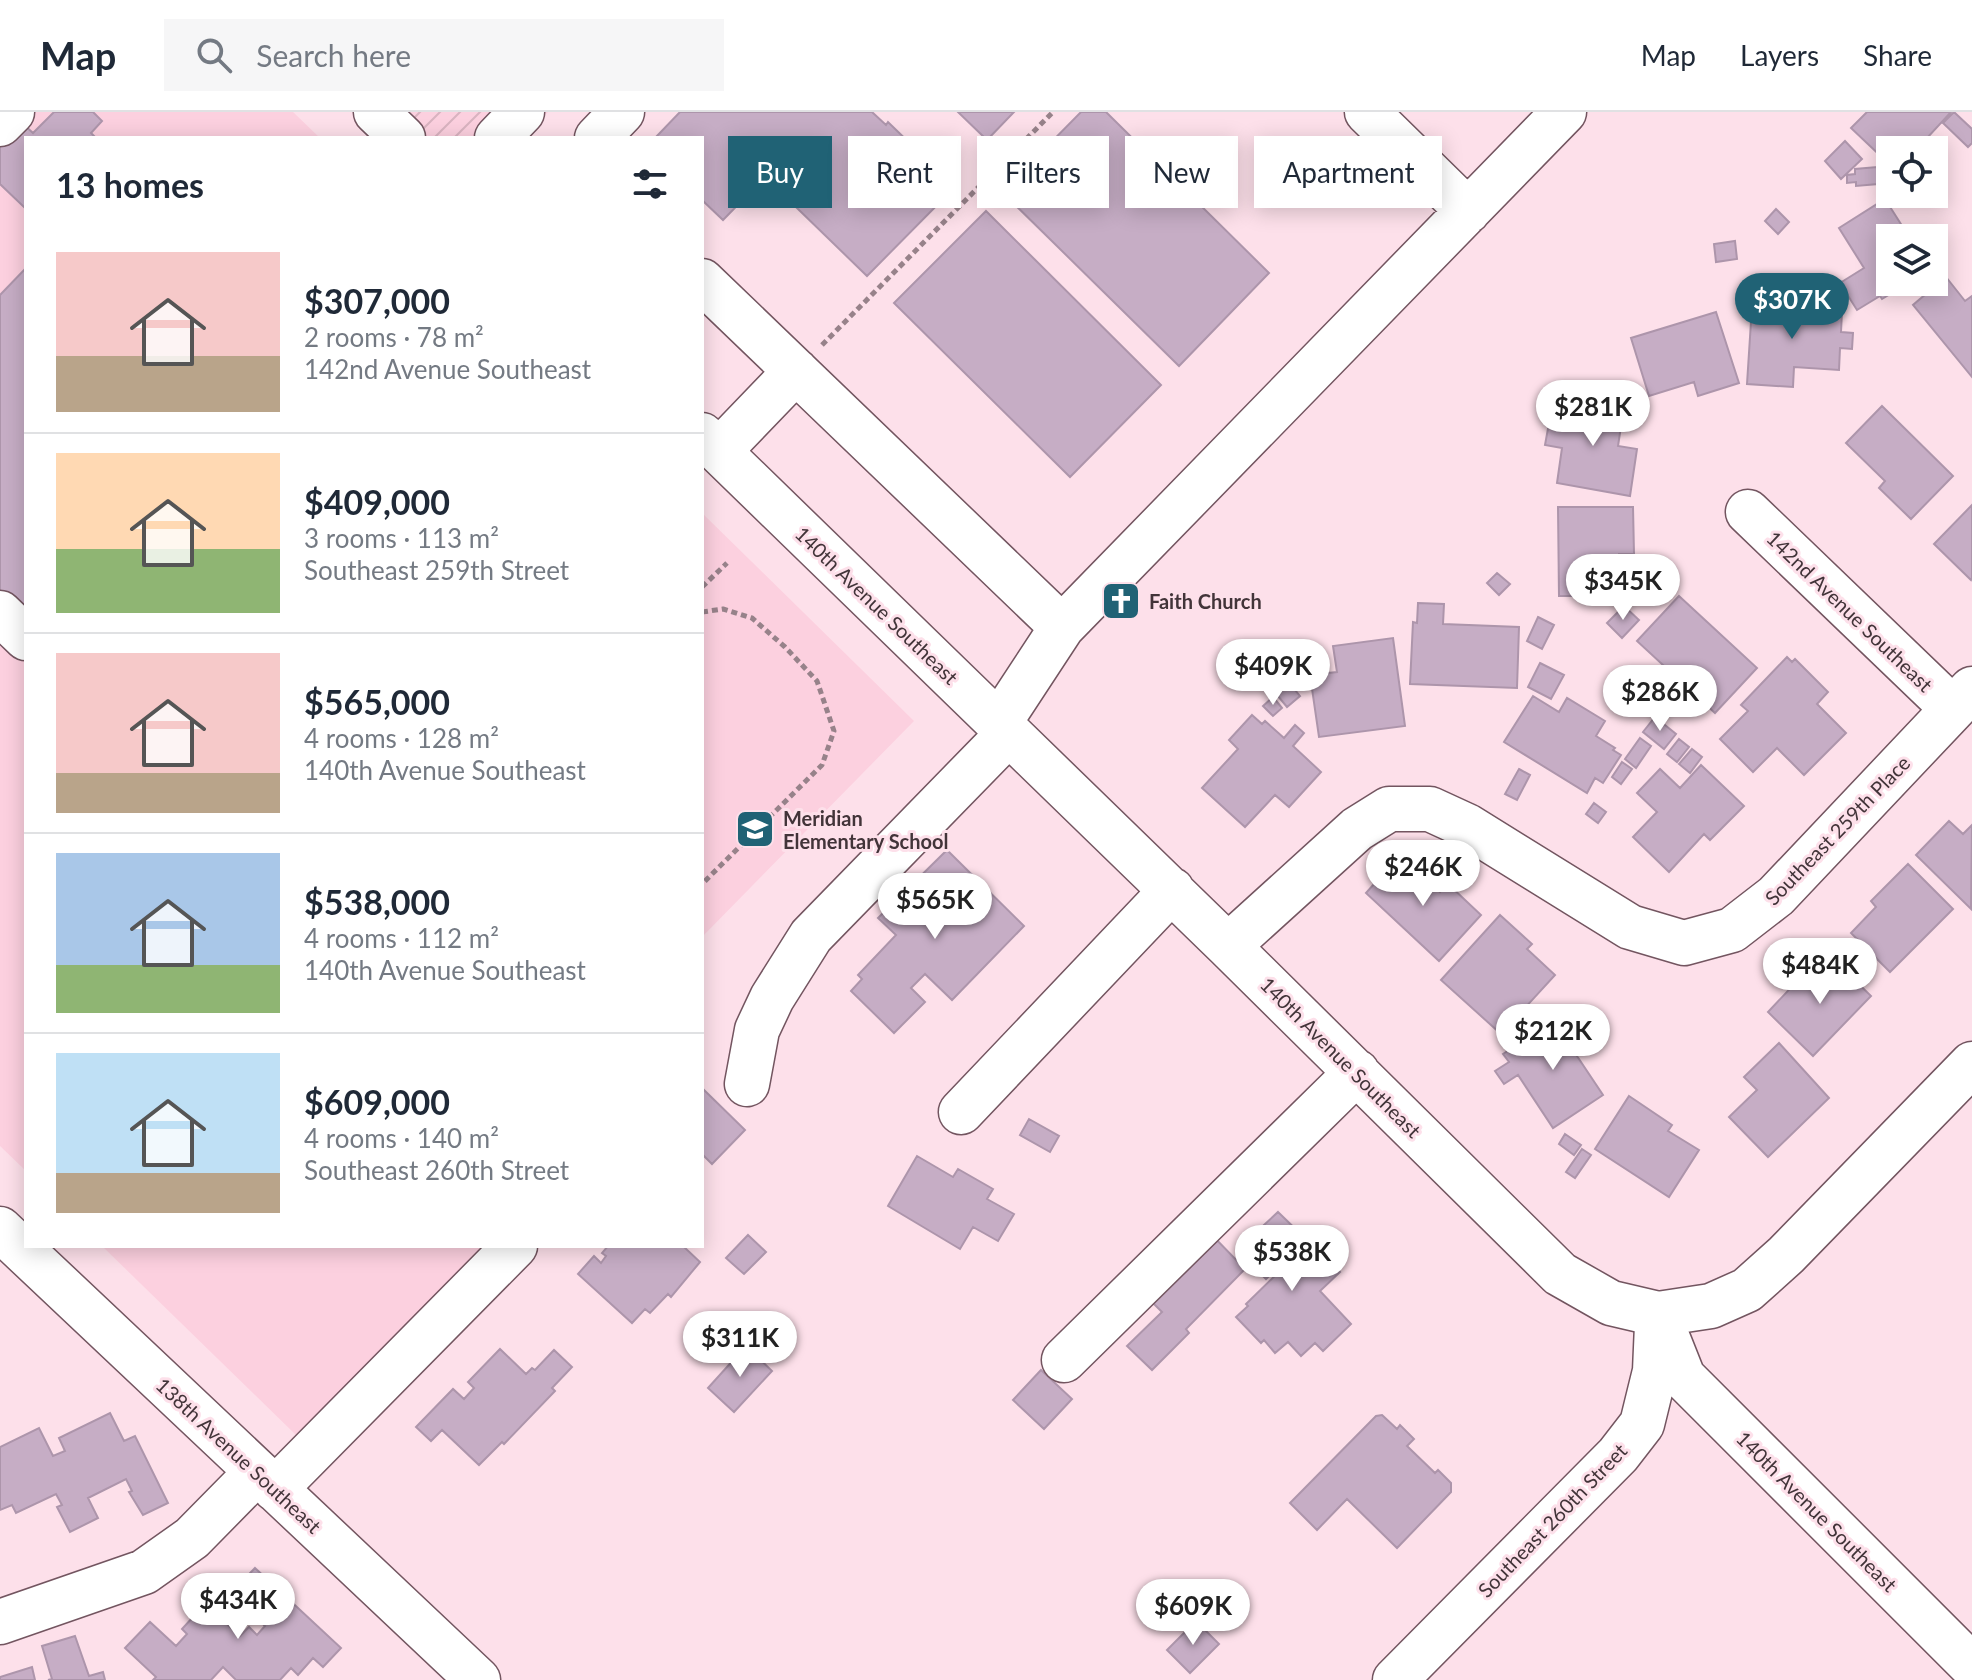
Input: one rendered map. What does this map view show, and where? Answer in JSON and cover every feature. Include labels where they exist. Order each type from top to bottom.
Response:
[{"type":"street","points":[[0,124],[12,112]]},
{"type":"street","points":[[376,112],[401,136]]},
{"type":"street","points":[[499,136],[522,112]]},
{"type":"street","points":[[599,136],[622,112]]},
{"type":"street","points":[[1367,112],[1468,211]]},
{"type":"street","points":[[747,1084],[757,1030],[772,998],[811,936],[1004,728],[1062,627],[1564,112]]},
{"type":"street","points":[[704,283],[1062,627]]},
{"type":"street","points":[[713,458],[796,371]]},
{"type":"street","name":"140th Avenue Southeast","points":[[713,458],[1004,728],[1560,1274],[1611,1303],[1658,1314],[1683,1377],[1972,1666]]},
{"type":"street","name":"142nd Avenue Southeast","points":[[1748,512],[1963,699]]},
{"type":"street","points":[[0,613],[24,636]]},
{"type":"street","name":"Southeast 259th Place","points":[[1228,946],[1357,829],[1389,809],[1430,809],[1467,826],[1630,927],[1684,943],[1732,930],[1776,896],[1963,699]]},
{"type":"street","points":[[961,1112],[1172,890]]},
{"type":"street","points":[[1658,1314],[1711,1306],[1747,1290],[1786,1255],[1972,1064]]},
{"type":"street","points":[[1064,1360],[1357,1072]]},
{"type":"street","name":"138th Avenue Southeast","points":[[0,1229],[473,1678]]},
{"type":"street","points":[[0,1622],[144,1572],[192,1538],[266,1481],[513,1248]]},
{"type":"street","name":"Southeast 260th Street","points":[[1395,1680],[1618,1455],[1642,1424],[1655,1371],[1658,1314]]},
{"type":"path","points":[[796,371],[1053,112]]},
{"type":"path","points":[[704,585],[727,563]]},
{"type":"path","points":[[704,612],[723,609],[752,618],[774,637],[817,681],[834,731],[822,765],[704,882]]},
{"type":"shaded area","points":[[0,112],[293,112],[318,136],[24,136],[24,1169],[0,1146]]},
{"type":"shaded area","points":[[403,112],[548,112],[525,136],[426,136]]},
{"type":"shaded area","name":"Meridian Elementary School","points":[[704,515],[914,721],[704,935]]},
{"type":"shaded area","points":[[104,1248],[481,1248],[297,1436]]},
{"type":"building","points":[[54,112],[93,112],[102,121],[91,133],[94,136],[24,136],[24,207],[0,184],[0,145],[22,123],[33,133]]},
{"type":"building","points":[[680,112],[872,112],[902,136],[848,136],[848,208],[934,208],[867,276],[797,208],[832,208],[832,136],[728,136],[728,208],[735,208],[723,220],[704,202],[704,136],[657,136]]},
{"type":"building","points":[[958,112],[1014,112],[991,136],[983,136]]},
{"type":"building","points":[[1081,112],[1106,112],[1130,136],[1125,136],[1125,208],[1203,208],[1269,273],[1179,366],[1018,208],[1109,208],[1109,136],[1057,136]]},
{"type":"building","points":[[1867,112],[1951,112],[1929,136],[1876,136],[1876,152],[1851,128]]},
{"type":"building","points":[[1954,112],[1972,129],[1972,143],[1968,147],[1943,123]]},
{"type":"building","points":[[1845,141],[1862,159],[1841,179],[1825,161]]},
{"type":"building","points":[[1876,167],[1876,184],[1856,186],[1856,182],[1847,183],[1847,175],[1855,174],[1855,169]]},
{"type":"building","points":[[1876,205],[1876,208],[1891,208],[1901,224],[1876,224],[1876,296],[1880,296],[1857,310],[1840,283],[1864,268],[1839,228]]},
{"type":"building","points":[[1776,209],[1789,222],[1778,234],[1765,221]]},
{"type":"building","points":[[986,211],[1161,385],[1070,477],[894,303]]},
{"type":"building","points":[[1735,241],[1737,259],[1716,262],[1714,244]]},
{"type":"building","points":[[24,270],[24,615],[0,592],[0,295]]},
{"type":"building","points":[[1948,280],[1965,301],[1972,296],[1972,377],[1913,305],[1924,296],[1948,296]]},
{"type":"building","points":[[1759,291],[1786,292],[1785,309],[1842,312],[1841,332],[1853,333],[1852,349],[1840,348],[1839,370],[1794,367],[1793,387],[1747,384],[1752,306],[1758,306]]},
{"type":"building","points":[[1716,312],[1739,383],[1698,396],[1694,382],[1649,396],[1631,338]]},
{"type":"building","points":[[1569,398],[1624,407],[1618,446],[1637,449],[1630,496],[1557,483],[1562,448],[1545,445],[1549,423],[1564,425]]},
{"type":"building","points":[[1882,406],[1953,476],[1911,519],[1879,488],[1885,481],[1846,443]]},
{"type":"building","points":[[1972,505],[1972,578],[1971,580],[1934,544]]},
{"type":"building","points":[[1558,507],[1633,507],[1634,554],[1619,554],[1619,596],[1559,596]]},
{"type":"building","points":[[1497,573],[1510,584],[1499,595],[1487,583]]},
{"type":"building","points":[[1679,596],[1757,668],[1715,713],[1637,641]]},
{"type":"building","points":[[1418,603],[1444,604],[1443,624],[1519,627],[1517,688],[1410,684],[1413,622],[1417,623]]},
{"type":"building","points":[[1624,606],[1639,620],[1622,638],[1607,623]]},
{"type":"building","points":[[1538,617],[1554,625],[1542,649],[1527,641]]},
{"type":"building","points":[[1393,638],[1405,726],[1319,737],[1310,675],[1337,672],[1333,646]]},
{"type":"building","points":[[1787,657],[1792,662],[1795,659],[1828,692],[1817,704],[1846,733],[1804,775],[1777,748],[1753,772],[1720,739],[1748,711],[1741,705]]},
{"type":"building","points":[[1540,663],[1564,675],[1551,699],[1528,687]]},
{"type":"building","points":[[1277,668],[1300,696],[1287,707],[1264,679]]},
{"type":"building","points":[[1533,696],[1559,712],[1567,698],[1605,721],[1596,736],[1621,755],[1603,783],[1595,778],[1587,793],[1504,742]]},
{"type":"building","points":[[1273,697],[1282,708],[1273,716],[1263,706]]},
{"type":"building","points":[[1252,715],[1262,724],[1265,721],[1284,738],[1295,725],[1304,733],[1293,746],[1321,772],[1289,807],[1275,795],[1245,827],[1202,788],[1238,749],[1229,740]]},
{"type":"building","points":[[1655,717],[1676,734],[1664,749],[1643,732]]},
{"type":"building","points":[[1640,738],[1651,746],[1636,768],[1625,759]]},
{"type":"building","points":[[1679,739],[1689,747],[1677,762],[1667,754]]},
{"type":"building","points":[[1692,749],[1702,757],[1690,773],[1679,764]]},
{"type":"building","points":[[1622,762],[1632,769],[1621,784],[1612,777]]},
{"type":"building","points":[[1701,765],[1744,806],[1710,840],[1704,834],[1669,872],[1633,837],[1657,812],[1637,793],[1660,769],[1680,788]]},
{"type":"building","points":[[1519,769],[1530,775],[1517,800],[1505,794]]},
{"type":"building","points":[[1594,803],[1606,812],[1598,823],[1586,814]]},
{"type":"building","points":[[1949,821],[1963,834],[1972,825],[1971,909],[1916,855]]},
{"type":"building","points":[[947,850],[1024,926],[952,1000],[925,974],[911,988],[925,1002],[894,1033],[851,991],[862,979],[858,975],[896,935],[878,918]]},
{"type":"building","points":[[1400,855],[1440,892],[1448,884],[1481,915],[1439,961],[1366,893]]},
{"type":"building","points":[[1908,864],[1953,909],[1890,972],[1851,933],[1876,907],[1871,901]]},
{"type":"building","points":[[1500,915],[1532,944],[1527,949],[1555,975],[1501,1034],[1441,980]]},
{"type":"building","points":[[1831,957],[1871,996],[1813,1056],[1768,1012],[1799,979],[1805,984]]},
{"type":"building","points":[[1552,1022],[1559,1033],[1573,1023],[1590,1048],[1577,1056],[1603,1095],[1553,1128],[1518,1075],[1504,1084],[1495,1071],[1509,1062],[1503,1054]]},
{"type":"building","points":[[1779,1043],[1829,1098],[1768,1157],[1729,1117],[1757,1090],[1744,1077]]},
{"type":"building","points":[[704,1090],[745,1130],[712,1164],[704,1156]]},
{"type":"building","points":[[1629,1096],[1672,1125],[1668,1131],[1699,1150],[1669,1197],[1595,1149]]},
{"type":"building","points":[[1029,1119],[1059,1136],[1050,1152],[1020,1135]]},
{"type":"building","points":[[1565,1134],[1581,1145],[1574,1155],[1559,1144]]},
{"type":"building","points":[[1582,1149],[1591,1155],[1575,1178],[1566,1172]]},
{"type":"building","points":[[917,1156],[953,1177],[958,1169],[993,1189],[987,1199],[1014,1214],[998,1241],[973,1227],[960,1249],[888,1206]]},
{"type":"building","points":[[1278,1212],[1340,1272],[1320,1291],[1351,1324],[1323,1351],[1315,1343],[1301,1356],[1288,1342],[1275,1353],[1236,1317],[1283,1268],[1280,1265],[1266,1279],[1253,1266],[1267,1253],[1251,1237]]},
{"type":"building","points":[[1208,1231],[1245,1269],[1186,1329],[1189,1333],[1152,1370],[1127,1346],[1162,1312],[1144,1294]]},
{"type":"building","points":[[748,1235],[766,1252],[744,1274],[726,1258]]},
{"type":"building","points":[[606,1248],[685,1248],[700,1262],[671,1297],[668,1294],[650,1313],[645,1309],[632,1323],[578,1274],[594,1256],[601,1263],[606,1256],[602,1253]]},
{"type":"building","points":[[746,1346],[772,1371],[734,1412],[708,1388]]},
{"type":"building","points":[[500,1349],[526,1374],[532,1368],[535,1370],[554,1350],[572,1367],[552,1388],[555,1391],[479,1465],[442,1430],[431,1441],[416,1427],[453,1389],[464,1399],[474,1388],[468,1382]]},
{"type":"building","points":[[1041,1370],[1072,1399],[1044,1429],[1013,1400]]},
{"type":"building","points":[[110,1413],[124,1441],[135,1436],[168,1503],[143,1515],[129,1492],[132,1491],[126,1479],[88,1498],[98,1518],[70,1532],[57,1507],[62,1505],[56,1494],[16,1513],[12,1505],[0,1510],[0,1447],[39,1428],[53,1456],[65,1451],[59,1438]]},
{"type":"building","points":[[1382,1415],[1397,1429],[1400,1425],[1414,1439],[1407,1446],[1435,1473],[1438,1470],[1451,1483],[1451,1492],[1397,1548],[1347,1499],[1317,1530],[1290,1503],[1376,1416]]},
{"type":"building","points":[[255,1568],[341,1648],[323,1667],[313,1658],[298,1675],[291,1668],[280,1680],[236,1680],[223,1667],[211,1680],[153,1680],[156,1677],[125,1648],[150,1622],[176,1646],[187,1634],[182,1629],[205,1604],[240,1636],[249,1627],[257,1635],[265,1626],[230,1594]]},
{"type":"building","points":[[1196,1621],[1219,1644],[1190,1673],[1167,1650]]},
{"type":"building","points":[[75,1636],[89,1676],[103,1672],[105,1680],[48,1680],[52,1679],[42,1646]]},
{"type":"building","points":[[32,1667],[35,1680],[0,1680],[0,1677]]},
{"type":"place","name":"Faith Church","points":[[1121,601]]},
{"type":"place","name":"Meridian Elementary School","points":[[755,829]]}]
